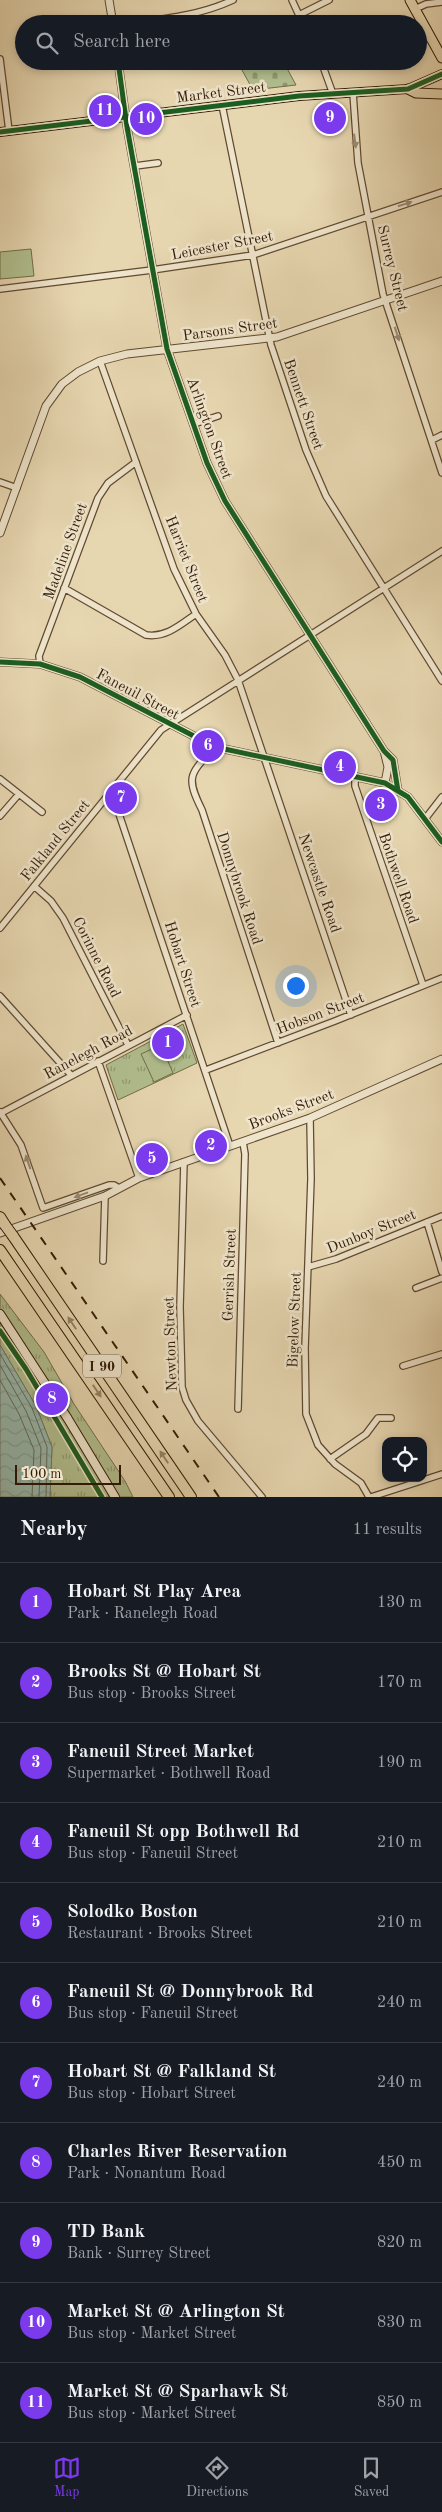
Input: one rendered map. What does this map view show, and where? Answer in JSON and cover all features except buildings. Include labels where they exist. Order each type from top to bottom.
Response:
[{"type":"highway","name":"I 90","points":[[2,1225],[13,1236],[192,1497]]},
{"type":"highway","name":"I 90","points":[[0,1250],[169,1497]]},
{"type":"main road","points":[[410,0],[418,15]]},
{"type":"main road","points":[[427,31],[442,58]]},
{"type":"main road","name":"Market Street","points":[[0,132],[222,105],[332,94],[408,89],[442,74]]},
{"type":"main road","points":[[408,89],[416,93],[442,94]]},
{"type":"main road","points":[[0,1315],[68,1419],[115,1497]]},
{"type":"street","points":[[109,0],[112,15]]},
{"type":"street","points":[[186,15],[218,7],[233,0]]},
{"type":"street","points":[[292,0],[299,15],[329,0]]},
{"type":"street","points":[[415,9],[426,4],[442,2]]},
{"type":"street","points":[[0,59],[10,131]]},
{"type":"street","name":"Arlington Street","points":[[119,70],[167,349],[207,463],[225,501],[384,751],[393,760],[398,791]]},
{"type":"street","points":[[324,70],[332,94]]},
{"type":"street","name":"Surrey Street","points":[[353,93],[356,145],[368,216],[386,300],[442,473]]},
{"type":"street","name":"Bennett Street","points":[[222,105],[269,338],[306,450],[318,480],[442,681]]},
{"type":"street","points":[[135,166],[158,163]]},
{"type":"street","name":"Leicester Street","points":[[0,289],[253,255],[442,192]]},
{"type":"street","name":"Parsons Street","points":[[0,533],[46,406],[62,384],[78,372],[100,361],[127,354],[277,337],[442,281]]},
{"type":"street","name":"Harriet Street","points":[[100,361],[174,569],[196,614],[224,655],[238,680],[264,759]]},
{"type":"street","points":[[194,424],[218,416]]},
{"type":"street","points":[[432,440],[442,435]]},
{"type":"street","name":"Madeline Street","points":[[40,664],[39,656],[98,498],[108,483],[136,462]]},
{"type":"street","points":[[0,482],[16,488]]},
{"type":"street","name":"Falkland Street","points":[[0,928],[159,733],[238,680],[442,551]]},
{"type":"street","points":[[64,588],[146,635],[156,637],[167,633],[196,614]]},
{"type":"street","name":"Faneuil Street","points":[[0,662],[40,664],[80,677],[215,747],[264,759],[385,783],[408,798],[442,842]]},
{"type":"street","name":"Donnybrook Road","points":[[215,747],[192,776],[191,784],[202,810],[278,1043]]},
{"type":"street","name":"Arlington Street","points":[[384,751],[388,767],[385,783]]},
{"type":"street","name":"Newcastle Road","points":[[264,759],[351,1015]]},
{"type":"street","name":"Bothwell Road","points":[[355,777],[358,795],[423,985]]},
{"type":"street","points":[[0,779],[42,812]]},
{"type":"street","name":"Hobart Street","points":[[111,790],[230,1146]]},
{"type":"street","points":[[0,816],[19,794]]},
{"type":"street","points":[[425,819],[442,797]]},
{"type":"street","name":"Corinne Road","points":[[34,886],[51,901],[63,918],[128,1045]]},
{"type":"street","name":"Hobson Street","points":[[206,1070],[442,978]]},
{"type":"street","points":[[0,996],[71,1075]]},
{"type":"street","name":"Ranelegh Road","points":[[1,1112],[187,1016]]},
{"type":"street","name":"Brooks Street","points":[[2,1225],[105,1196],[139,1178],[310,1118],[442,1059]]},
{"type":"street","points":[[98,1061],[139,1178]]},
{"type":"street","name":"Brooks Street","points":[[1,1112],[21,1145],[43,1208],[111,1184],[119,1188]]},
{"type":"street","name":"Bigelow Street","points":[[310,1118],[311,1179],[304,1407],[313,1437],[330,1459],[358,1480],[370,1497],[442,1474]]},
{"type":"street","name":"Gerrish Street","points":[[238,1409],[245,1154],[242,1142]]},
{"type":"street","name":"Newton Street","points":[[184,1162],[180,1307],[182,1387],[186,1400],[198,1421],[262,1497]]},
{"type":"street","points":[[103,1261],[105,1196]]},
{"type":"street","name":"Dunboy Street","points":[[308,1268],[336,1259],[442,1216]]},
{"type":"street","points":[[427,1222],[442,1272]]},
{"type":"street","points":[[416,1288],[442,1278]]},
{"type":"street","points":[[403,1366],[442,1354]]},
{"type":"street","points":[[330,1459],[366,1434],[378,1418],[391,1418]]},
{"type":"green space","points":[[242,70],[288,70],[296,85],[253,90]]},
{"type":"green space","points":[[31,249],[34,276],[0,279],[0,252]]},
{"type":"green space","points":[[183,1024],[197,1063],[118,1100],[106,1065]]},
{"type":"green space","points":[[161,1045],[173,1073],[154,1082],[141,1054]]},
{"type":"green space","points":[[0,1294],[44,1352],[74,1404],[125,1481],[133,1497],[50,1497],[52,1447],[36,1406],[0,1345]]},
{"type":"water","points":[[0,1345],[36,1406],[52,1447],[50,1497],[0,1497]]},
{"type":"railway","points":[[0,1178],[219,1497]]},
{"type":"cycle path","points":[[119,70],[127,127],[167,349],[207,463],[225,501],[384,751],[393,760],[398,791]]},
{"type":"cycle path","points":[[0,132],[299,96],[408,89],[442,74]]},
{"type":"cycle path","points":[[0,662],[40,664],[80,677],[215,747],[385,783],[408,797],[442,842]]},
{"type":"cycle path","points":[[0,1331],[26,1369],[102,1497]]},
{"type":"place","name":"Market St @ Sparhawk St","points":[[105,111]]},
{"type":"place","name":"TD Bank","points":[[330,118]]},
{"type":"place","name":"Market St @ Arlington St","points":[[146,119]]},
{"type":"place","name":"Faneuil St @ Donnybrook Rd","points":[[208,746]]},
{"type":"place","name":"Faneuil St opp Bothwell Rd","points":[[340,767]]},
{"type":"place","name":"Hobart St @ Falkland St","points":[[121,798]]},
{"type":"place","name":"Faneuil Street Market","points":[[381,805]]},
{"type":"place","name":"Hobart St Play Area","points":[[168,1043]]},
{"type":"place","name":"Brooks St @ Hobart St","points":[[211,1146]]},
{"type":"place","name":"Solodko Boston","points":[[152,1159]]},
{"type":"place","name":"Charles River Reservation","points":[[52,1399]]}]
